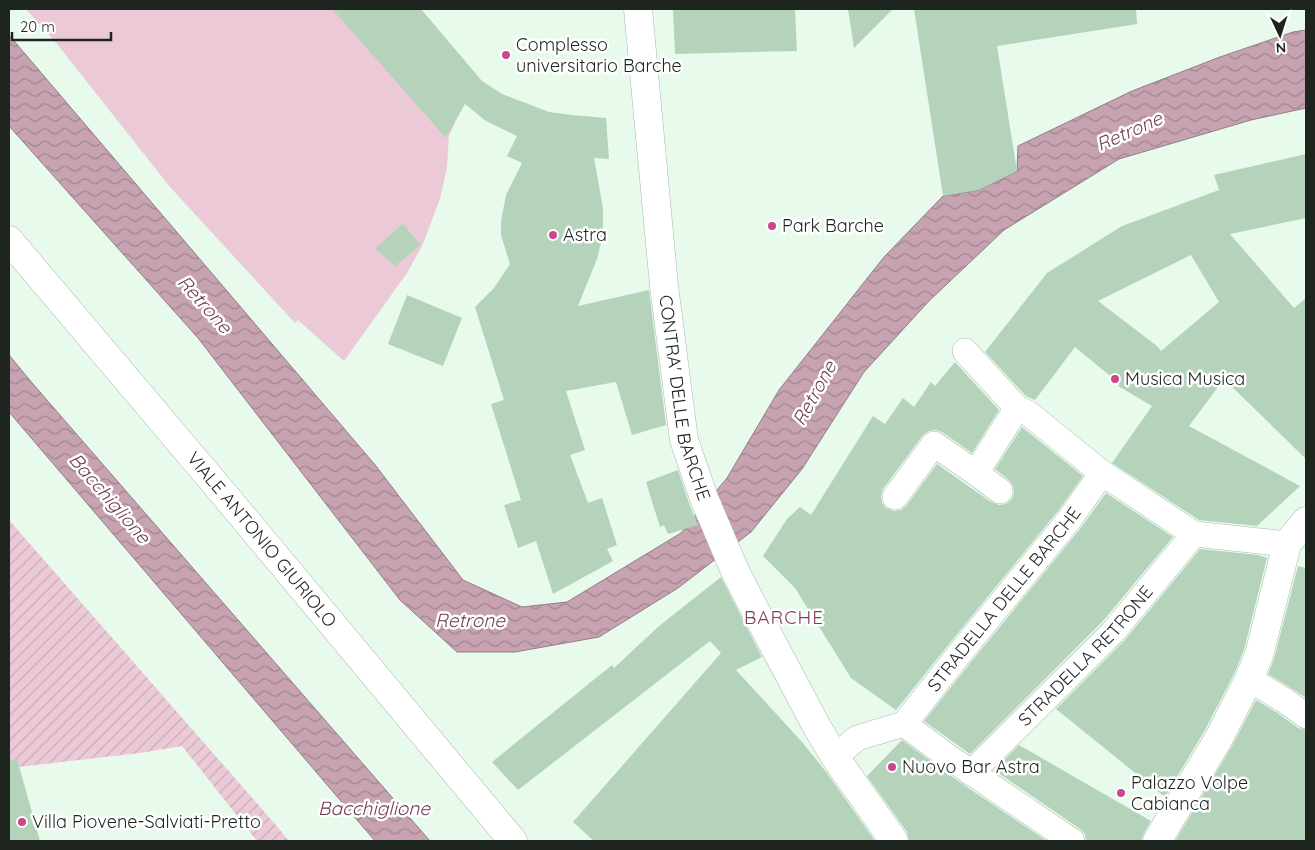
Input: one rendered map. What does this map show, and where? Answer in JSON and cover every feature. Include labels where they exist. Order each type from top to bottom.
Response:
[{"type":"street","name":"CONTRA' DELLE BARCHE","points":[[638,9],[664,286],[684,440],[699,485],[736,571],[789,677],[835,757],[894,841]]},
{"type":"street","name":"VIALE ANTONIO GIURIOLO","points":[[9,240],[514,841]]},
{"type":"street","points":[[964,351],[1017,408],[1028,413],[1102,473],[1194,534],[1287,544]]},
{"type":"street","points":[[976,473],[1017,408]]},
{"type":"street","points":[[895,497],[934,444],[1000,491]]},
{"type":"street","name":"STRADELLA DELLE BARCHE","points":[[904,724],[1069,520],[1102,473]]},
{"type":"street","points":[[1157,841],[1219,738],[1248,679],[1259,655],[1287,544],[1306,521]]},
{"type":"street","name":"STRADELLA RETRONE","points":[[971,773],[1112,632],[1194,534]]},
{"type":"street","points":[[1248,679],[1284,700],[1306,716]]},
{"type":"street","points":[[835,757],[857,738],[904,724],[971,773],[1072,841]]},
{"type":"shaded area","points":[[26,9],[352,9],[455,123],[449,135],[447,167],[440,199],[422,246],[407,273],[344,361],[298,320],[295,323],[170,187],[57,44]]},
{"type":"shaded area","points":[[9,520],[289,841],[257,841],[182,746],[140,753],[9,768]]},
{"type":"water","name":"Retrone","points":[[1306,30],[1306,108],[1251,120],[1119,159],[1004,230],[929,301],[864,372],[802,469],[751,532],[678,588],[599,637],[515,652],[457,652],[400,600],[198,338],[9,126],[9,35],[376,466],[463,580],[522,607],[567,602],[681,533],[727,478],[779,390],[884,257],[943,196],[979,190],[1017,171],[1018,146],[1132,91],[1220,57],[1293,32]]},
{"type":"water","name":"Bacchiglione","points":[[9,355],[430,841],[375,841],[9,412]]},
{"type":"building","points":[[332,9],[421,9],[482,81],[502,94],[549,112],[606,118],[609,159],[594,158],[603,208],[603,235],[597,259],[578,306],[649,290],[666,425],[632,435],[616,382],[566,391],[585,450],[570,455],[588,503],[602,498],[617,545],[607,549],[613,561],[553,594],[536,541],[518,548],[504,505],[521,500],[491,404],[504,400],[475,307],[494,288],[510,264],[501,235],[501,221],[506,195],[522,163],[507,156],[517,136],[486,121],[465,104],[446,138]]},
{"type":"building","points":[[673,9],[795,9],[797,51],[675,54]]},
{"type":"building","points":[[848,9],[893,9],[854,48]]},
{"type":"building","points":[[914,9],[1136,9],[1137,24],[997,46],[1017,171],[979,190],[943,196]]},
{"type":"building","points":[[1306,154],[1306,218],[1230,234],[1294,308],[1306,298],[1306,459],[1224,379],[1189,426],[1300,486],[1257,526],[1199,520],[1112,463],[1152,406],[1118,386],[1120,384],[1075,347],[1035,400],[1026,396],[985,352],[1047,273],[1122,226],[1219,190],[1214,175]],"holes":[[[1191,255],[1219,302],[1161,351],[1098,301]]]},
{"type":"building","points":[[403,224],[421,245],[395,266],[375,248]]},
{"type":"building","points":[[407,295],[462,318],[443,366],[388,344]]},
{"type":"building","points":[[955,362],[999,410],[972,453],[942,432],[936,430],[929,431],[923,435],[883,489],[882,503],[886,508],[894,511],[901,510],[906,506],[937,464],[991,502],[999,505],[1006,504],[1012,499],[1014,493],[1013,486],[1009,480],[995,469],[1022,427],[1083,476],[1058,511],[896,710],[851,678],[795,588],[763,556],[787,519],[800,507],[811,515],[873,416],[885,424],[903,398],[914,407],[931,382],[935,386]]},
{"type":"building","points":[[678,470],[698,525],[668,534],[664,525],[660,527],[646,482]]},
{"type":"building","points":[[1106,493],[1173,537],[1102,622],[970,754],[924,721],[1080,529]]},
{"type":"building","points":[[1200,549],[1258,555],[1267,558],[1244,650],[1235,672],[1205,730],[1165,797],[1056,709],[1124,641]]},
{"type":"building","points":[[1298,566],[1306,568],[1306,698],[1268,674],[1274,659]]},
{"type":"building","points":[[721,577],[762,657],[736,670],[802,742],[827,773],[875,841],[594,841],[573,822],[721,653],[710,641],[518,790],[492,762],[612,665],[614,668],[659,626]]},
{"type":"building","points":[[1256,700],[1298,728],[1306,730],[1306,841],[1175,841],[1232,746]]},
{"type":"building","points":[[902,740],[961,783],[1047,841],[909,841],[907,832],[867,776]]},
{"type":"building","points":[[1019,745],[1151,821],[1141,841],[1086,841],[1085,834],[1080,829],[994,770]]},
{"type":"building","name":"Villa Piovene-Salviati-Pretto","points":[[17,759],[40,841],[9,841],[9,760]]},
{"type":"place","name":"Complesso universitario Barche","points":[[506,55]]},
{"type":"place","name":"Park Barche","points":[[772,226]]},
{"type":"place","name":"Astra","points":[[553,235]]},
{"type":"place","name":"Musica Musica","points":[[1115,379]]},
{"type":"place","name":"Nuovo Bar Astra","points":[[892,767]]},
{"type":"place","name":"Palazzo Volpe Cabianca","points":[[1121,793]]},
{"type":"place","name":"Villa Piovene-Salviati-Pretto","points":[[22,822]]},
{"type":"district","name":"BARCHE","points":[[784,617]]}]
